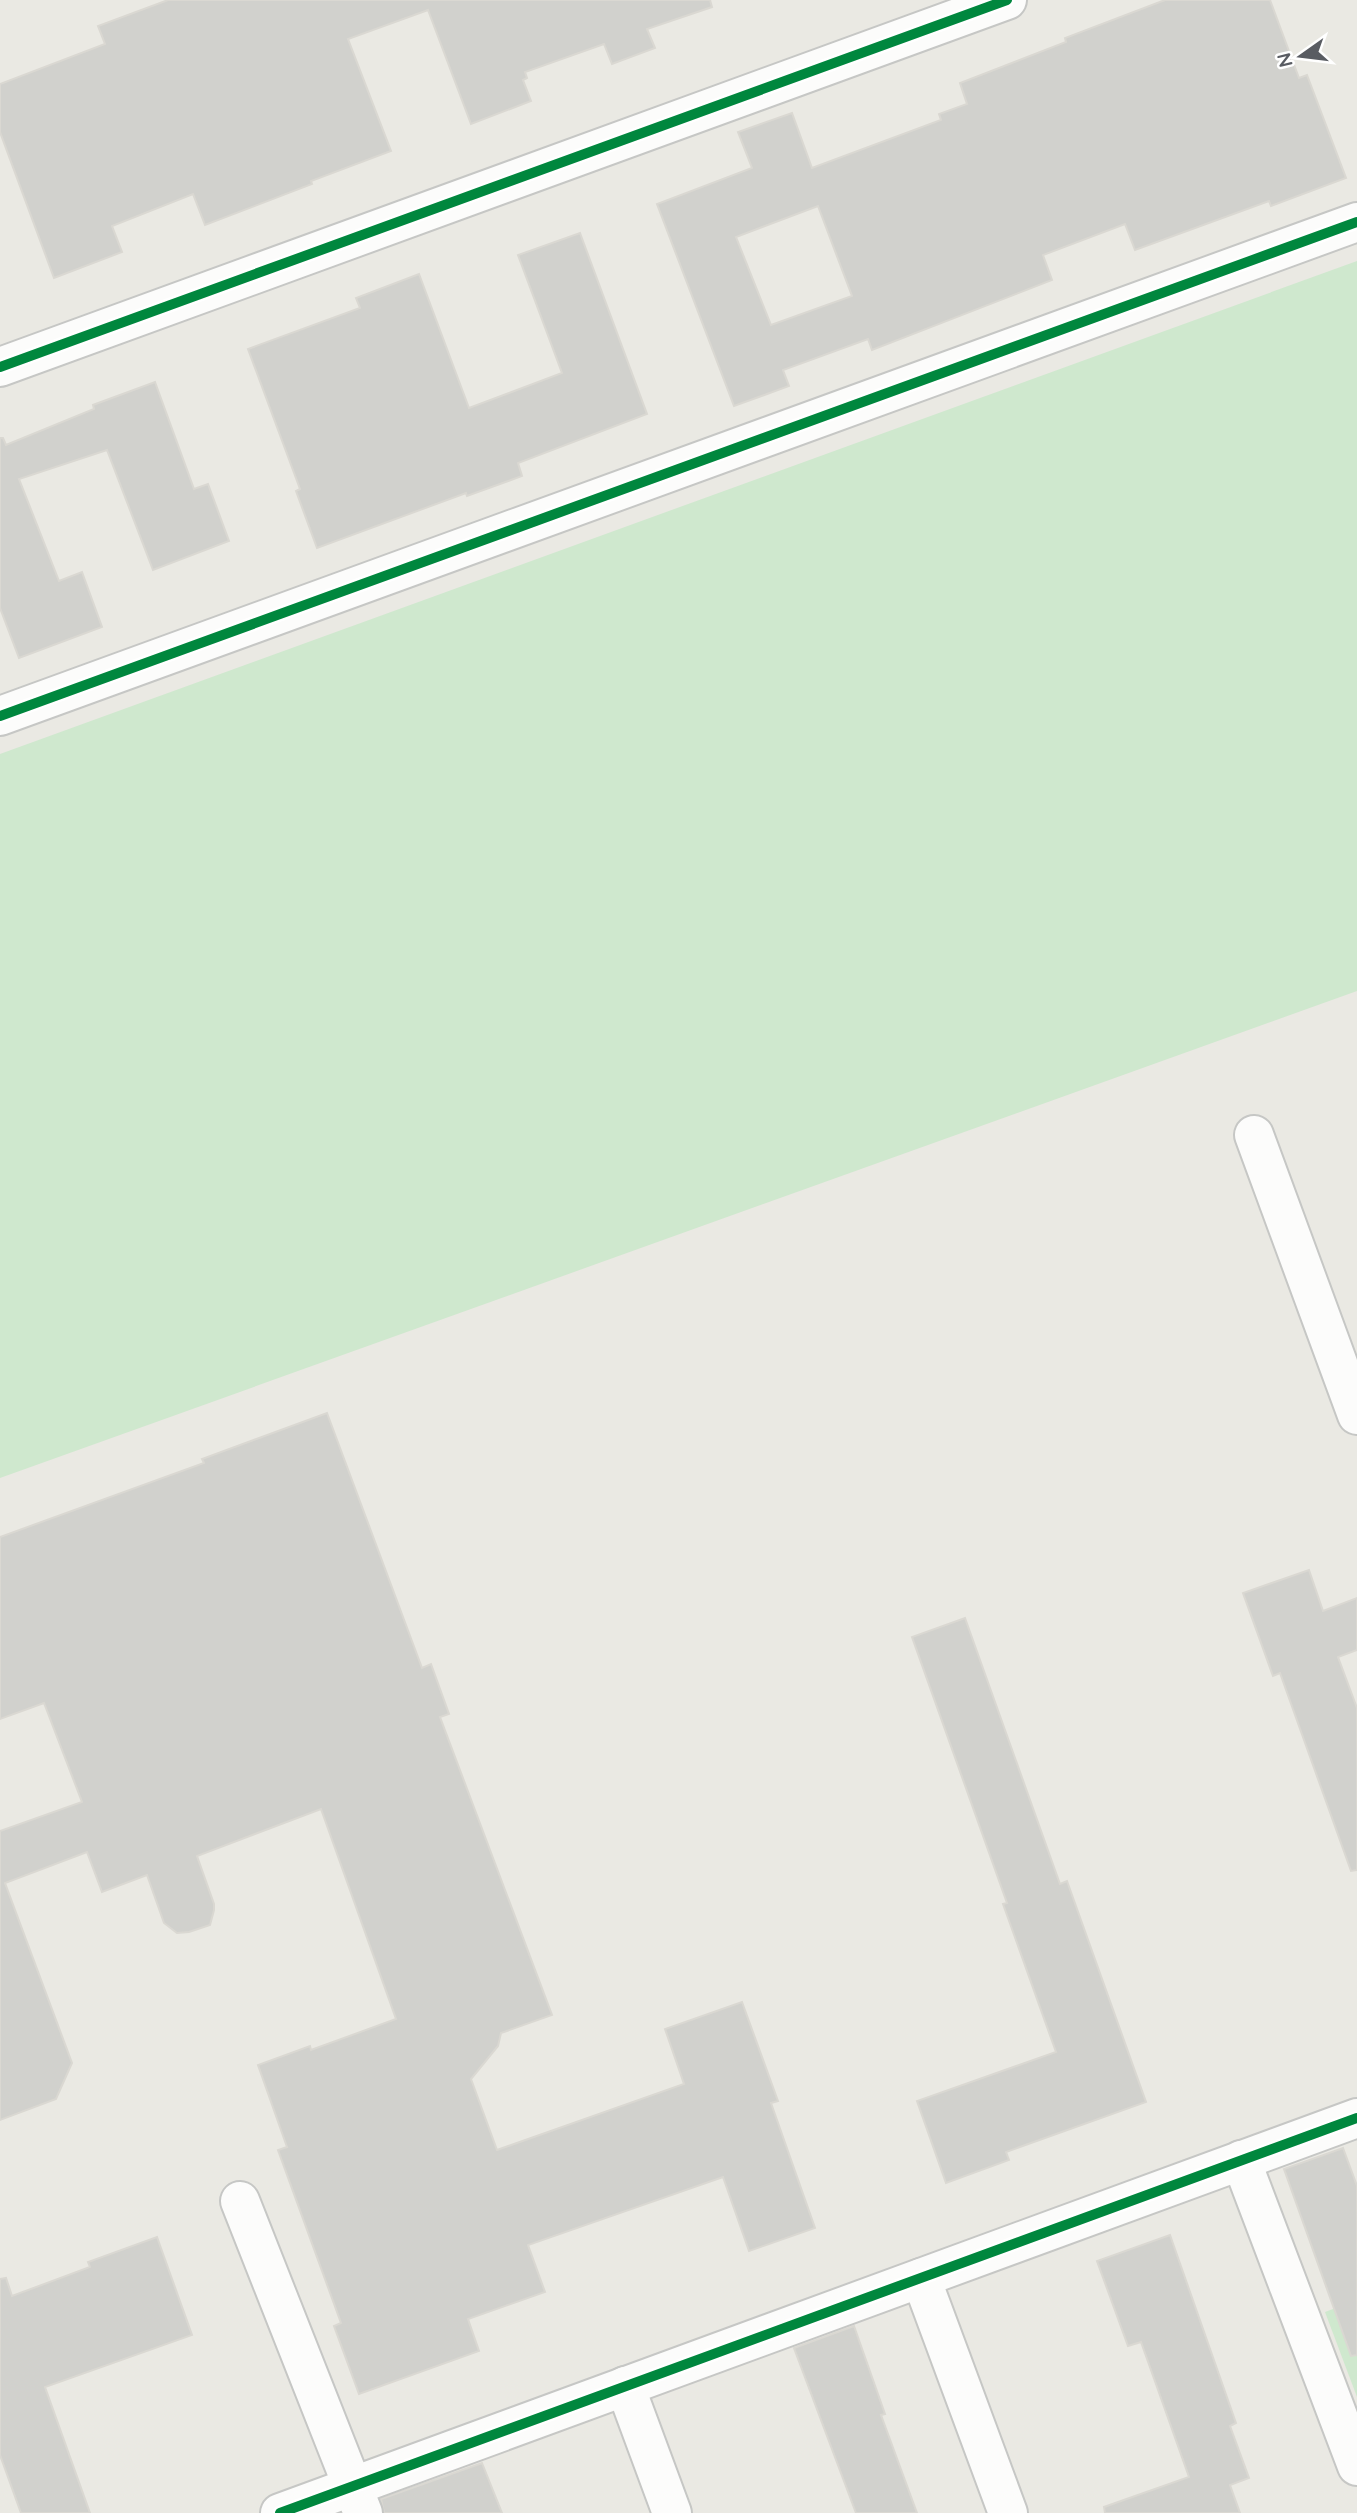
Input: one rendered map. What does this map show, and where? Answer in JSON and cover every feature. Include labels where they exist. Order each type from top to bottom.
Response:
[{"type":"street","points":[[0,367],[1007,0]]},
{"type":"street","points":[[0,716],[1357,222]]},
{"type":"street","points":[[1254,1135],[1357,1415]]},
{"type":"street","points":[[280,2513],[358,2500],[625,2386],[1357,2118]]},
{"type":"street","points":[[1241,2160],[1357,2466]]},
{"type":"street","points":[[240,2201],[358,2500]]},
{"type":"street","points":[[921,2278],[1009,2513]]},
{"type":"street","points":[[625,2386],[672,2513]]},
{"type":"green space","points":[[1357,261],[1357,991],[0,1478],[0,754]]},
{"type":"green space","points":[[1357,2300],[1357,2397],[1325,2312]]},
{"type":"building","points":[[168,0],[710,0],[712,7],[647,29],[655,48],[612,64],[604,44],[525,72],[527,78],[523,80],[531,101],[471,124],[428,10],[348,39],[391,151],[205,225],[193,194],[112,226],[122,252],[54,278],[0,132],[0,84],[105,44],[98,26]]},
{"type":"building","points":[[1165,0],[1270,0],[1299,78],[1307,75],[1346,178],[1271,206],[1269,201],[1135,250],[1125,224],[1043,255],[1052,280],[872,350],[868,339],[783,370],[789,386],[734,406],[657,204],[752,168],[738,132],[792,113],[812,168],[941,120],[939,114],[967,104],[960,83],[1066,42],[1065,38]],"holes":[[[818,206],[852,296],[771,325],[736,237]]]},
{"type":"building","points":[[580,233],[647,414],[518,463],[522,476],[467,496],[466,493],[317,548],[296,491],[300,489],[248,349],[360,308],[356,298],[419,274],[469,408],[562,373],[518,255]]},
{"type":"building","points":[[155,382],[194,489],[208,484],[229,541],[153,570],[107,450],[19,479],[59,581],[82,572],[102,627],[19,658],[0,608],[0,438],[3,438],[6,445],[94,409],[93,405]]},
{"type":"building","points":[[327,1413],[422,1668],[431,1664],[449,1714],[440,1717],[552,2015],[501,2033],[498,2046],[471,2079],[497,2150],[684,2084],[665,2029],[742,2002],[778,2101],[771,2103],[815,2228],[749,2251],[723,2177],[528,2245],[545,2292],[468,2319],[479,2351],[359,2394],[334,2326],[341,2323],[278,2150],[287,2147],[258,2065],[310,2046],[311,2050],[396,2019],[321,1809],[197,1856],[214,1910],[210,1925],[189,1932],[177,1933],[164,1923],[147,1875],[102,1892],[87,1852],[5,1883],[72,2063],[56,2099],[0,2120],[0,1831],[82,1802],[44,1703],[0,1719],[0,1537],[204,1463],[202,1459]]},
{"type":"building","points":[[1309,1570],[1323,1611],[1357,1598],[1357,1650],[1338,1657],[1357,1708],[1357,1870],[1351,1871],[1280,1673],[1273,1676],[1243,1593]]},
{"type":"building","points":[[965,1618],[1060,1884],[1067,1881],[1146,2102],[1006,2152],[1009,2160],[946,2183],[917,2101],[1056,2052],[1003,1904],[1007,1903],[912,1637]]},
{"type":"building","points":[[1343,2148],[1357,2186],[1357,2355],[1351,2356],[1284,2169]]},
{"type":"building","points":[[1170,2235],[1236,2423],[1230,2426],[1249,2478],[1230,2485],[1240,2513],[1105,2513],[1104,2507],[1189,2477],[1141,2342],[1128,2346],[1097,2261]]},
{"type":"building","points":[[157,2237],[192,2335],[45,2387],[90,2513],[21,2513],[0,2455],[0,2279],[6,2278],[12,2296],[90,2267],[88,2262]]},
{"type":"building","points":[[854,2326],[885,2414],[881,2415],[917,2513],[856,2513],[794,2348]]},
{"type":"building","points":[[482,2463],[502,2513],[384,2513],[381,2499]]},
{"type":"cycle path","points":[[0,367],[1007,0]]},
{"type":"cycle path","points":[[0,716],[1357,222]]},
{"type":"cycle path","points":[[280,2513],[1357,2118]]}]
